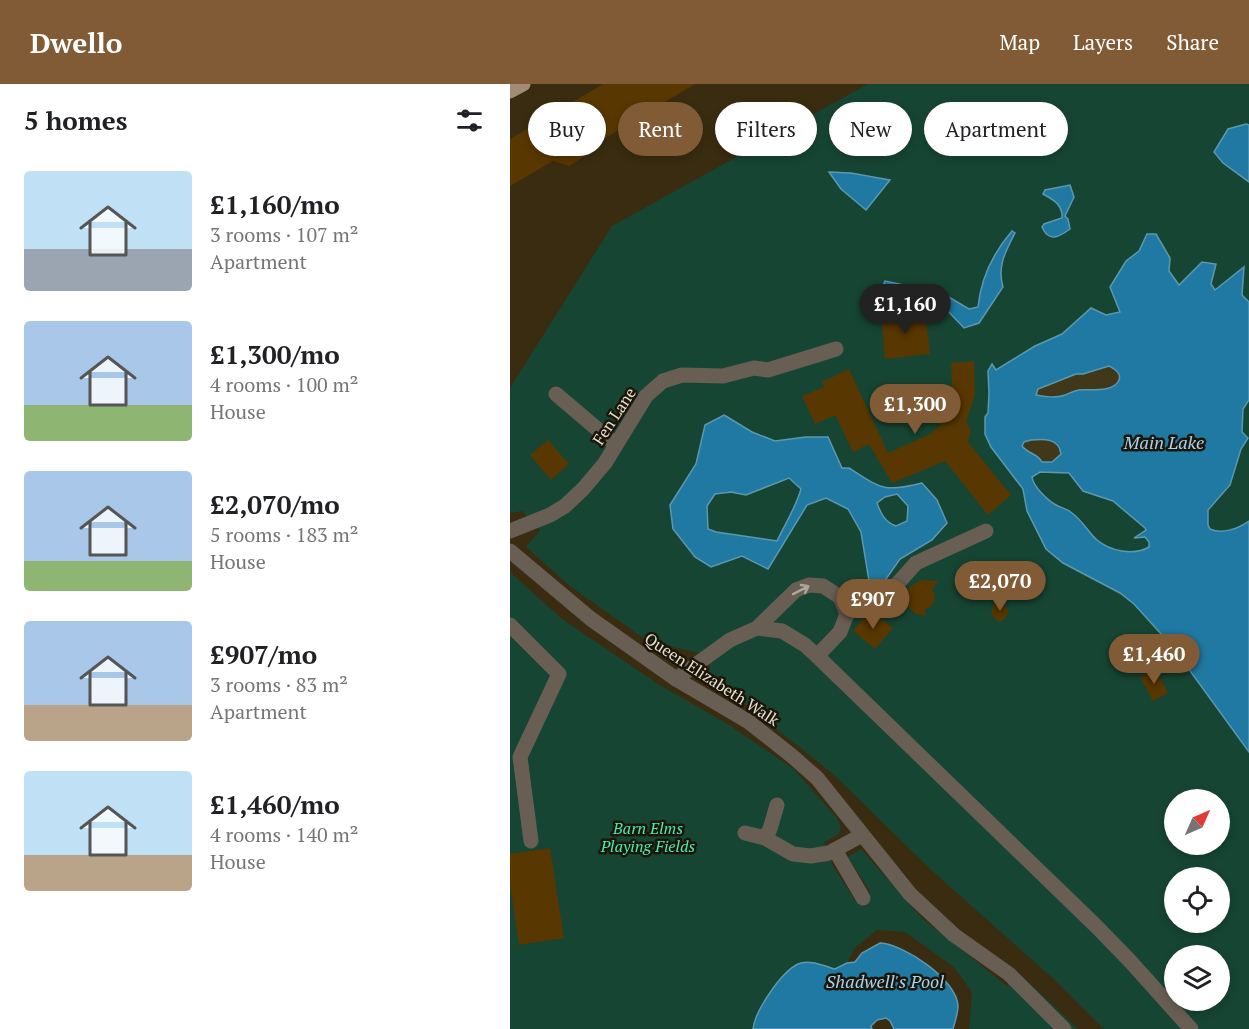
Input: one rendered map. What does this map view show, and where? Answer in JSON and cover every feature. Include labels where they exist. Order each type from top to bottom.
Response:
[{"type":"main road","points":[[510,91],[523,84]]},
{"type":"street","name":"Fen Lane","points":[[510,531],[550,515],[565,506],[595,476],[646,396],[663,381],[682,375],[723,376],[754,368],[768,370],[836,349]]},
{"type":"street","points":[[556,394],[616,445]]},
{"type":"street","points":[[818,656],[840,632],[847,614],[863,600],[876,603],[890,592],[916,563],[986,531]]},
{"type":"street","name":"Queen Elizabeth Walk","points":[[510,552],[591,619],[676,679],[749,722],[792,756],[817,778],[910,894],[954,935],[1009,974],[1064,1029]]},
{"type":"street","points":[[676,679],[730,640],[757,628],[796,590],[809,585],[823,586],[840,597],[847,614]]},
{"type":"street","points":[[510,625],[559,674],[520,757],[531,841]]},
{"type":"street","points":[[757,628],[782,631],[818,656],[1096,926],[1130,960],[1191,1029]]},
{"type":"street","points":[[765,838],[777,805]]},
{"type":"street","points":[[745,833],[765,838],[793,854],[820,856],[862,835]]},
{"type":"street","points":[[835,850],[863,898]]},
{"type":"green space","points":[[868,84],[1249,84],[1249,1029],[1104,1029],[1056,981],[928,867],[833,774],[709,675],[710,665],[696,652],[649,642],[571,587],[526,547],[540,530],[522,511],[510,513],[510,388],[612,226],[738,156],[817,156],[817,112],[829,106],[829,156],[912,156],[912,102],[836,102]]},
{"type":"green space","name":"Barn Elms Playing Fields","points":[[510,572],[562,619],[658,684],[729,725],[794,769],[837,818],[841,828],[838,835],[824,842],[833,866],[856,902],[871,893],[848,857],[861,849],[922,918],[1007,986],[1019,973],[1078,1029],[969,1029],[972,992],[954,967],[905,932],[877,930],[854,949],[847,963],[835,969],[807,962],[798,964],[783,975],[763,1002],[753,1029],[510,1029]]},
{"type":"sand","points":[[1109,366],[1120,375],[1120,380],[1112,387],[1051,396],[1036,395],[1038,389],[1076,374]]},
{"type":"sand","points":[[1031,440],[1054,442],[1061,454],[1052,462],[1042,462],[1022,446],[1024,442]]},
{"type":"water","points":[[1249,125],[1249,182],[1223,163],[1214,152],[1228,129]]},
{"type":"water","points":[[829,172],[851,173],[890,180],[866,210],[841,189]]},
{"type":"water","points":[[1070,185],[1074,197],[1065,216],[1070,229],[1051,237],[1042,227],[1044,224],[1062,218],[1062,213],[1057,203],[1043,194],[1045,190]]},
{"type":"water","points":[[1012,231],[1015,233],[1005,253],[1002,266],[1003,287],[979,323],[964,328],[943,306],[913,308],[883,302],[879,294],[885,281],[942,293],[969,309],[978,307],[989,266]]},
{"type":"water","name":"Main Lake","points":[[1147,234],[1156,234],[1170,258],[1169,271],[1179,285],[1202,262],[1216,264],[1211,284],[1215,290],[1244,267],[1242,295],[1249,302],[1249,400],[1243,409],[1242,432],[1248,438],[1241,449],[1230,485],[1208,510],[1208,525],[1215,531],[1225,531],[1249,521],[1249,752],[1172,646],[1134,604],[1120,593],[1063,563],[1046,549],[1027,511],[1023,489],[991,447],[985,434],[989,393],[988,371],[992,364],[996,370],[1035,346],[1062,334],[1091,308],[1106,315],[1120,312],[1110,287],[1126,261],[1139,251]],"holes":[[[1109,366],[1117,372],[1119,380],[1107,389],[1079,390],[1058,397],[1036,395],[1038,389],[1076,374]],[[1031,440],[1054,442],[1061,454],[1052,462],[1042,462],[1022,446],[1024,442]],[[1040,472],[1069,473],[1083,491],[1113,501],[1145,528],[1146,530],[1134,538],[1145,537],[1149,542],[1149,547],[1129,552],[1102,544],[1076,516],[1045,496],[1032,477]]]},
{"type":"water","points":[[724,415],[752,432],[775,441],[828,437],[842,468],[849,468],[883,487],[899,488],[922,483],[937,500],[947,523],[932,540],[900,559],[886,579],[870,587],[861,532],[848,509],[826,498],[807,505],[768,569],[742,556],[711,567],[695,557],[673,529],[670,505],[696,464],[705,425]],"holes":[[[789,478],[801,489],[777,541],[708,529],[707,506],[715,494],[731,492],[746,495]],[[897,494],[908,506],[907,521],[896,526],[884,517],[877,503],[885,497]]]},
{"type":"water","name":"Shadwell's Pool","points":[[880,943],[890,945],[915,957],[928,965],[949,985],[958,1006],[953,1029],[894,1029],[886,1018],[877,1020],[871,1026],[872,1029],[753,1029],[758,1012],[777,983],[791,968],[807,962],[835,969],[855,962],[862,953]]},
{"type":"building","points":[[603,84],[695,84],[665,102],[618,102],[618,130],[606,138],[606,102],[573,102]]},
{"type":"building","points":[[528,128],[528,156],[583,156],[569,166],[553,161],[510,186],[510,139]]},
{"type":"building","points":[[923,311],[924,318],[926,318],[930,354],[885,359],[881,315]]},
{"type":"building","points":[[974,361],[975,395],[966,422],[971,429],[968,442],[1011,495],[988,515],[945,461],[892,483],[869,444],[853,452],[835,415],[815,424],[802,396],[824,387],[822,382],[849,369],[888,453],[930,434],[945,421],[944,415],[952,391],[951,363]]},
{"type":"building","points":[[548,440],[569,464],[551,480],[530,455]]},
{"type":"building","points":[[921,580],[938,581],[932,590],[935,595],[934,602],[925,609],[926,616],[915,614],[908,606],[906,596],[909,587]]},
{"type":"building","points":[[1002,603],[1009,610],[1005,619],[998,622],[991,614],[993,605]]},
{"type":"building","points":[[869,611],[893,628],[875,649],[853,631]]},
{"type":"building","points":[[1155,669],[1168,693],[1153,701],[1140,677]]},
{"type":"building","points":[[550,848],[564,938],[519,945],[510,884],[510,854]]}]
